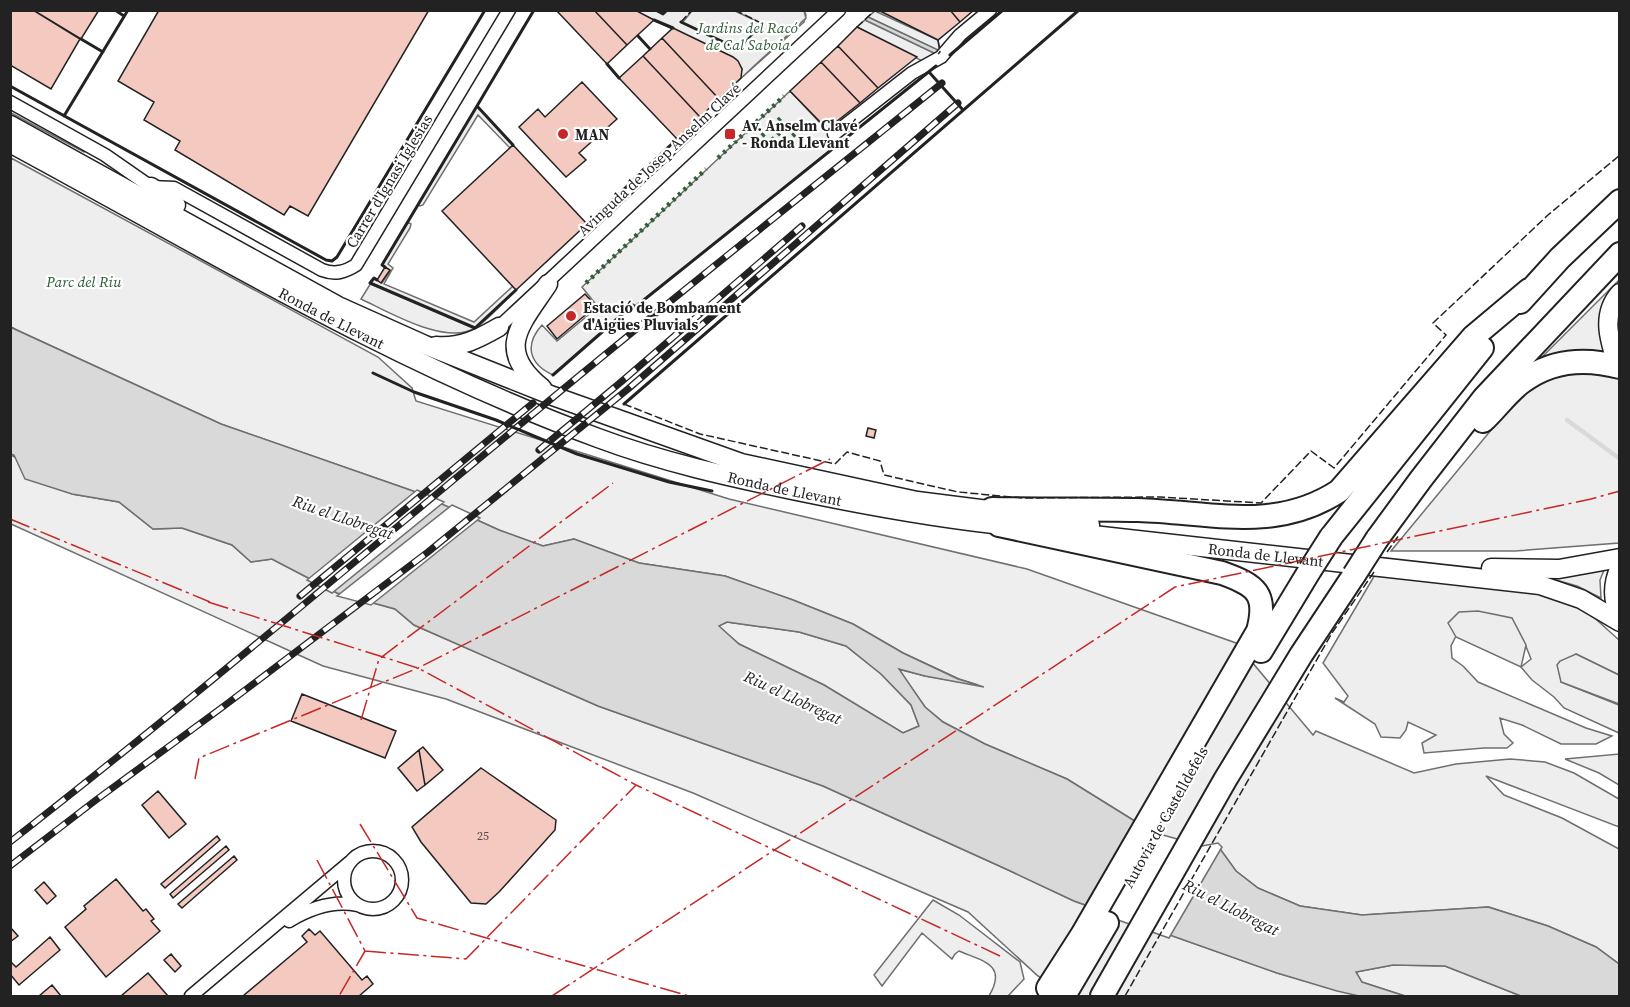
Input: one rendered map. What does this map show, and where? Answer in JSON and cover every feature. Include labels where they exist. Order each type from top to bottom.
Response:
[{"type":"highway","points":[[995,517],[1139,510],[1258,518],[1293,513],[1323,502],[1339,491],[1473,337],[1529,290],[1620,201]]},
{"type":"highway","points":[[1102,996],[1225,780],[1301,655],[1377,539],[1484,398],[1620,254]]},
{"type":"highway","points":[[1051,994],[1082,935],[1263,635],[1331,537],[1529,290]]},
{"type":"highway","points":[[1430,467],[1470,435],[1523,381],[1563,363],[1576,361],[1619,367]]},
{"type":"highway","points":[[995,517],[1240,579],[1259,595],[1263,612],[1263,635]]},
{"type":"highway","name":"Autovia de Castelldefels","points":[[1051,994],[1106,924],[1263,635]]},
{"type":"main road","name":"Ronda de Llevant","points":[[10,125],[233,246],[338,306],[425,345],[553,396],[741,463],[995,517],[1136,538],[1540,585],[1581,598],[1620,622]]},
{"type":"main road","name":"Ronda de Llevant","points":[[10,143],[334,321],[492,395],[599,438],[734,478],[889,511],[1079,524],[1497,569],[1559,569],[1620,558]]},
{"type":"main road","points":[[151,186],[233,246]]},
{"type":"main road","points":[[548,284],[522,325],[515,348],[519,365],[553,396]]},
{"type":"main road","points":[[1619,367],[1610,341],[1608,322],[1611,304],[1620,293]]},
{"type":"main road","points":[[492,395],[483,368],[483,354],[499,327]]},
{"type":"main road","points":[[425,345],[460,346],[473,342],[499,327]]},
{"type":"main road","points":[[1620,567],[1614,580],[1613,594],[1615,608],[1620,617]]},
{"type":"street","name":"Carrer d'Ignasi Iglesias","points":[[151,186],[174,188],[322,270],[334,273],[349,269],[356,265],[509,10]]},
{"type":"street","name":"Avinguda de Josep Anselm Clavé","points":[[499,327],[548,284],[839,10]]},
{"type":"street","points":[[834,134],[912,73],[941,57],[960,35],[990,10]]},
{"type":"street","points":[[10,102],[105,155],[151,186]]},
{"type":"street","points":[[191,996],[361,853],[381,852],[393,860],[400,873],[400,887],[397,895],[390,902],[377,908],[340,903],[313,909],[250,947]]},
{"type":"street","points":[[350,862],[345,871],[344,885],[358,905]]},
{"type":"green space","name":"Jardins del Racó de Cal Saboia","points":[[804,10],[806,15],[804,22],[739,80],[742,69],[736,59],[635,11]]},
{"type":"green space","points":[[875,11],[938,40],[940,52],[936,54],[938,50],[868,17]]},
{"type":"green space","points":[[865,20],[936,54],[922,61],[857,27]]},
{"type":"green space","points":[[790,91],[839,143],[635,307],[633,305],[553,375],[545,371],[534,360],[531,347],[536,332],[542,325],[557,341],[598,307],[582,287]]},
{"type":"green space","points":[[10,105],[88,147],[84,152],[11,113]]},
{"type":"green space","points":[[477,106],[513,145],[510,148],[478,115],[423,205],[418,205]]},
{"type":"green space","name":"Parc del Riu","points":[[11,158],[378,357],[412,388],[416,401],[729,499],[1027,569],[1236,643],[1313,735],[1316,731],[1414,773],[1456,764],[1510,759],[1545,762],[1574,773],[1619,799],[1619,827],[1486,776],[1504,795],[1562,818],[1619,849],[1619,964],[1596,947],[1548,926],[1489,907],[1362,915],[1300,906],[1258,888],[1236,871],[1218,846],[1202,849],[1162,838],[1067,779],[985,744],[943,722],[925,707],[898,669],[978,685],[959,679],[903,653],[853,624],[725,576],[639,563],[574,539],[543,546],[499,530],[413,491],[221,424],[11,327]]},
{"type":"green space","points":[[407,222],[411,224],[410,228],[388,264],[393,268],[384,284],[474,322],[513,286],[516,290],[480,325],[463,332],[449,333],[402,319],[361,299],[374,278],[382,283],[390,271],[382,265]]},
{"type":"green space","points":[[1619,280],[1609,354],[1518,381]]},
{"type":"green space","points":[[1566,369],[1619,373],[1619,543],[1515,551],[1391,551],[1525,389]]},
{"type":"green space","points":[[10,454],[72,494],[119,502],[153,529],[182,528],[232,545],[251,562],[272,559],[337,593],[395,609],[414,625],[598,706],[823,786],[1074,901],[1277,973],[1359,996],[1079,996],[1038,976],[968,912],[693,793],[446,699],[323,666],[11,524]]},
{"type":"green space","points":[[1606,565],[1600,580],[1601,598],[1577,586],[1538,575]]},
{"type":"green space","points":[[1376,573],[1530,588],[1565,600],[1588,612],[1619,640],[1619,675],[1576,654],[1561,682],[1619,705],[1619,733],[1564,708],[1532,680],[1521,667],[1531,659],[1525,644],[1457,634],[1451,646],[1452,658],[1478,682],[1586,728],[1612,736],[1596,744],[1561,744],[1522,725],[1500,718],[1504,734],[1513,743],[1507,748],[1424,753],[1422,743],[1436,735],[1408,722],[1400,738],[1381,737],[1375,724],[1335,698],[1344,702],[1348,696],[1323,663]]},
{"type":"green space","points":[[727,622],[799,632],[846,646],[881,674],[911,705],[919,726],[903,733],[824,685],[739,644],[718,626]]},
{"type":"green space","points":[[1619,754],[1619,785],[1599,773],[1565,759]]},
{"type":"green space","points":[[933,900],[959,915],[1020,962],[1024,979],[1008,996],[989,996],[996,977],[990,965],[959,951],[952,959],[922,933],[882,986],[874,975]]},
{"type":"green space","points":[[1393,965],[1445,966],[1521,996],[1405,996],[1361,982],[1356,972]]},
{"type":"shaded area","name":"Jardins del Racó de Cal Saboia","points":[[635,11],[656,11],[663,14],[667,11],[692,11],[682,23],[738,48],[763,24],[735,11],[804,11],[806,18],[739,80],[742,69],[736,59]]},
{"type":"shaded area","points":[[1478,611],[1512,618],[1526,645],[1521,667],[1456,637],[1448,623],[1459,612]]},
{"type":"shaded area","points":[[1576,654],[1619,675],[1619,704],[1561,682],[1557,665],[1560,661]]},
{"type":"water","points":[[868,17],[938,50],[936,54],[865,20]]},
{"type":"water","name":"Riu el Llobregat","points":[[10,327],[221,424],[413,491],[499,530],[543,546],[574,539],[639,563],[725,576],[853,624],[903,653],[958,679],[984,687],[899,669],[925,707],[943,722],[985,744],[1067,779],[1162,838],[1202,849],[1218,846],[1236,871],[1258,888],[1300,906],[1362,915],[1488,907],[1548,926],[1596,947],[1619,964],[1619,996],[1521,996],[1445,966],[1393,965],[1356,972],[1362,982],[1405,996],[1359,996],[1277,973],[1074,901],[823,786],[598,706],[414,625],[395,609],[337,593],[272,559],[251,562],[232,545],[182,528],[153,529],[119,502],[72,494],[25,479],[14,455],[11,454]],"holes":[[[727,622],[799,632],[846,646],[881,674],[911,705],[919,726],[903,733],[824,685],[739,644],[719,626]]]},
{"type":"pier","points":[[417,490],[444,502],[332,593],[307,580]]},
{"type":"pier","points":[[452,505],[480,518],[371,605],[337,596]]},
{"type":"pier","points":[[1139,820],[1163,835],[1202,846],[1218,843],[1222,847],[1169,938],[1087,909]]},
{"type":"building","points":[[10,10],[33,10],[80,39],[51,89],[12,66],[10,67]]},
{"type":"building","points":[[33,10],[99,10],[81,39]]},
{"type":"building","points":[[159,10],[429,10],[308,216],[290,206],[284,215],[175,150],[180,141],[144,120],[154,102],[118,81]]},
{"type":"building","points":[[556,10],[594,10],[627,45],[607,64]]},
{"type":"building","points":[[594,10],[635,10],[654,20],[627,45]]},
{"type":"building","points":[[878,10],[950,10],[960,22],[938,40]]},
{"type":"building","points":[[950,10],[974,10],[960,22]]},
{"type":"building","points":[[857,27],[917,57],[878,88],[838,46]]},
{"type":"building","points":[[673,28],[738,61],[742,69],[741,78],[719,99],[662,38]]},
{"type":"building","points":[[662,38],[719,99],[700,117],[643,56]]},
{"type":"building","points":[[838,46],[878,88],[860,103],[821,62]]},
{"type":"building","points":[[643,56],[700,117],[677,139],[619,78]]},
{"type":"building","points":[[821,62],[860,103],[827,129],[790,91]]},
{"type":"building","name":"MAN","points":[[582,82],[617,119],[579,153],[586,160],[566,177],[519,127],[538,109],[545,117]]},
{"type":"building","points":[[513,145],[587,224],[516,290],[442,211]]},
{"type":"building","points":[[385,267],[390,270],[381,283],[377,280]]},
{"type":"building","name":"Estació de Bombament d'Aigües Pluvials","points":[[585,294],[596,306],[557,339],[547,326]]},
{"type":"building","points":[[868,428],[876,430],[874,438],[866,436]]},
{"type":"building","points":[[302,694],[396,731],[385,758],[291,721]]},
{"type":"building","points":[[423,747],[443,770],[425,785],[419,750]]},
{"type":"building","points":[[419,750],[425,785],[417,791],[398,768]]},
{"type":"building","points":[[481,768],[556,820],[555,830],[486,904],[471,903],[421,842],[412,827]]},
{"type":"building","points":[[158,791],[186,824],[169,838],[142,805]]},
{"type":"building","points":[[217,836],[220,840],[165,888],[161,884]]},
{"type":"building","points":[[226,846],[229,850],[173,898],[170,894]]},
{"type":"building","points":[[234,856],[237,860],[182,908],[178,904]]},
{"type":"building","points":[[116,879],[143,911],[146,909],[154,919],[151,921],[160,931],[106,977],[65,927],[86,909],[84,906]]},
{"type":"building","points":[[44,882],[56,896],[47,904],[35,890]]},
{"type":"building","points":[[10,927],[18,936],[10,942]]},
{"type":"building","points":[[309,929],[315,935],[320,931],[362,980],[367,976],[373,984],[359,996],[243,996],[307,942],[302,936]]},
{"type":"building","points":[[50,937],[60,950],[19,985],[10,974],[10,961],[16,967]]},
{"type":"building","points":[[171,954],[181,966],[175,972],[164,960]]},
{"type":"building","points":[[148,973],[168,996],[121,996]]},
{"type":"building","points":[[52,985],[61,996],[39,996]]},
{"type":"waterway","points":[[1567,420],[1620,459]]},
{"type":"railway","points":[[10,842],[227,668],[629,335],[942,83]]},
{"type":"railway","points":[[10,866],[428,552],[628,389],[958,103]]},
{"type":"railway","points":[[539,450],[802,226]]},
{"type":"railway","points":[[300,596],[533,403]]},
{"type":"hedge","points":[[718,158],[784,96]]},
{"type":"hedge","points":[[762,136],[783,116]]},
{"type":"hedge","points":[[772,140],[793,120]]},
{"type":"hedge","points":[[787,141],[797,132]]},
{"type":"hedge","points":[[586,283],[706,169]]},
{"type":"fence","points":[[681,22],[692,10]]},
{"type":"fence","points":[[735,10],[763,24],[744,43]]},
{"type":"fence","points":[[857,27],[875,10]]},
{"type":"fence","points":[[938,40],[940,52],[938,54]]},
{"type":"fence","points":[[624,404],[700,434],[835,464],[847,452],[880,461],[884,475],[958,492],[1023,498],[1160,497],[1261,503],[1311,451],[1334,468],[1446,335],[1433,323],[1548,215],[1620,155]]},
{"type":"fence","points":[[1387,552],[1399,535]]},
{"type":"fence","points":[[1125,996],[1332,633],[1374,572]]},
{"type":"wall","points":[[115,10],[124,16]]},
{"type":"wall","points":[[64,116],[128,10]]},
{"type":"wall","points":[[10,86],[326,260],[332,261],[337,257],[485,10]]},
{"type":"wall","points":[[477,106],[534,10]]},
{"type":"wall","points":[[656,10],[663,14],[667,10]]},
{"type":"wall","points":[[950,55],[1003,10]]},
{"type":"wall","points":[[624,404],[1079,10]]},
{"type":"wall","points":[[654,20],[673,28]]},
{"type":"wall","points":[[681,22],[738,49],[744,43]]},
{"type":"wall","points":[[638,36],[650,49]]},
{"type":"wall","points":[[81,39],[103,52]]},
{"type":"wall","points":[[607,64],[619,78]]},
{"type":"wall","points":[[553,375],[633,305],[635,307],[936,66]]},
{"type":"wall","points":[[929,72],[963,110]]},
{"type":"wall","points":[[385,267],[382,265],[477,106],[513,145]]},
{"type":"wall","points":[[587,224],[677,139]]},
{"type":"wall","points":[[377,280],[374,278],[370,283],[475,328],[516,290]]},
{"type":"wall","points":[[373,373],[414,392],[496,420],[577,454],[669,482],[712,491]]},
{"type":"power","points":[[195,779],[199,758],[418,668],[830,459]]},
{"type":"power","points":[[361,720],[379,659],[613,483]]},
{"type":"power","points":[[552,996],[1175,587],[1620,491]]},
{"type":"power","points":[[10,519],[210,602]]},
{"type":"power","points":[[208,602],[418,668],[636,785]]},
{"type":"power","points":[[365,951],[466,959],[636,785],[1000,956]]},
{"type":"power","points":[[360,824],[417,918],[689,996]]},
{"type":"power","points":[[317,860],[365,951],[339,996]]},
{"type":"place","name":"MAN","points":[[563,134]]},
{"type":"place","name":"Av. Anselm Clavé - Ronda Llevant","points":[[730,134]]},
{"type":"place","name":"Estació de Bombament d'Aigües Pluvials","points":[[571,316]]}]
